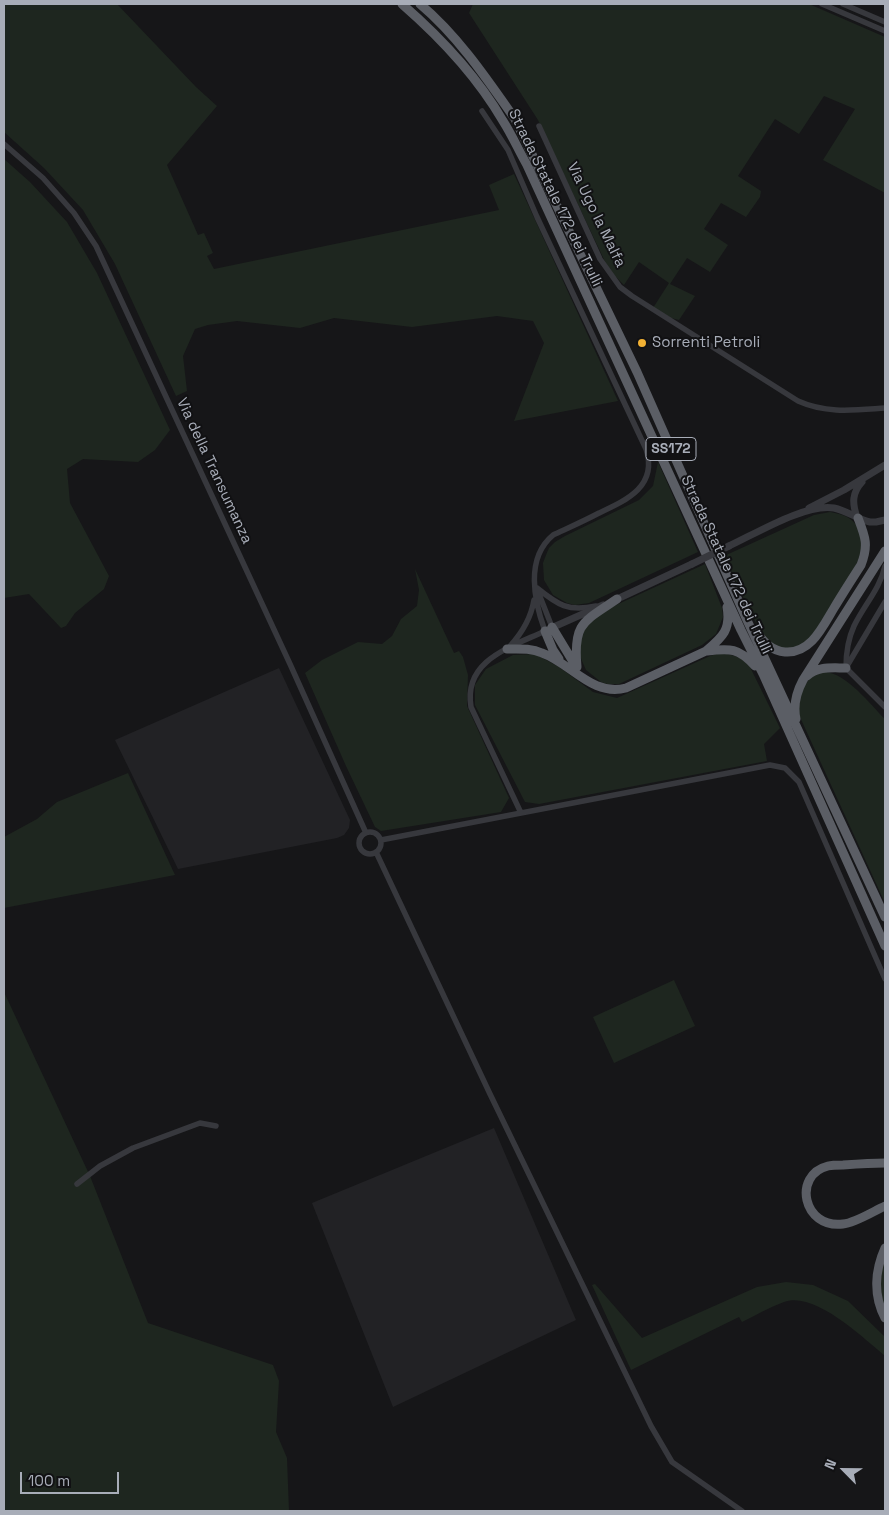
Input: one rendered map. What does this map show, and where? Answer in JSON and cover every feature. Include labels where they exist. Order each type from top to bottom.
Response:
[{"type":"highway","name":"Strada Statale 172 dei Trulli","points":[[402,4],[432,30],[472,74],[503,120],[573,263],[885,946]]},
{"type":"highway","name":"Strada Statale 172 dei Trulli","points":[[420,4],[438,19],[463,49],[491,84],[515,119],[637,372],[746,618],[885,917]]},
{"type":"highway","points":[[746,618],[764,642],[775,649],[788,652],[796,651],[811,642],[849,584],[865,554],[865,537],[858,518]]},
{"type":"highway","points":[[798,729],[795,704],[798,688],[885,551]]},
{"type":"highway","points":[[507,649],[527,649],[541,652],[562,662],[598,688],[612,691],[626,688],[706,651],[722,637],[728,624],[728,608],[724,594]]},
{"type":"highway","points":[[577,667],[575,646],[582,624],[617,599]]},
{"type":"highway","points":[[549,629],[553,650],[562,662]]},
{"type":"highway","points":[[549,629],[583,678]]},
{"type":"highway","points":[[706,651],[735,650],[748,658],[762,674]]},
{"type":"highway","points":[[803,680],[813,671],[820,668],[846,668]]},
{"type":"highway","points":[[885,1163],[827,1166],[816,1172],[808,1182],[805,1195],[810,1208],[819,1220],[834,1224],[846,1224],[885,1206]]},
{"type":"highway","points":[[885,1248],[877,1273],[876,1287],[885,1318]]},
{"type":"street","points":[[822,4],[885,31]]},
{"type":"street","points":[[842,4],[855,6],[885,22]]},
{"type":"street","points":[[851,16],[855,6]]},
{"type":"street","points":[[482,110],[508,150],[649,457],[648,474],[642,486],[635,494],[624,502],[553,535],[547,540],[536,558],[537,609],[549,629]]},
{"type":"street","name":"Via Ugo la Malfa","points":[[539,126],[600,259],[620,287],[798,401],[809,406],[831,411],[885,408]]},
{"type":"street","name":"Via della Transumanza","points":[[4,144],[43,178],[74,213],[96,246],[290,664],[366,833]]},
{"type":"street","points":[[521,813],[475,716],[470,698],[470,688],[479,669],[507,649],[800,513],[885,465]]},
{"type":"street","points":[[858,518],[853,503],[854,492],[868,476]]},
{"type":"street","points":[[800,513],[821,508],[832,508],[848,512],[858,518],[876,522],[885,520]]},
{"type":"street","points":[[885,566],[878,588],[854,625],[848,642],[846,668],[885,707]]},
{"type":"street","points":[[536,587],[557,603],[570,608],[584,609],[606,604]]},
{"type":"street","points":[[507,649],[518,636],[529,617],[536,587]]},
{"type":"street","points":[[846,668],[885,602]]},
{"type":"street","points":[[381,840],[770,765],[785,768],[799,782],[885,979]]},
{"type":"street","points":[[366,833],[376,833],[381,840],[380,847],[376,852],[367,853],[361,847],[360,839],[366,833]]},
{"type":"street","points":[[376,852],[650,1426],[672,1462],[742,1511]]},
{"type":"street","points":[[77,1184],[100,1166],[133,1148],[200,1123],[216,1126]]},
{"type":"shaded area","points":[[4,4],[117,4],[196,87],[217,106],[167,165],[198,235],[204,233],[213,253],[207,256],[214,269],[499,210],[489,185],[514,174],[618,401],[514,421],[544,343],[533,321],[497,316],[412,327],[334,318],[300,328],[237,321],[208,325],[195,329],[183,356],[187,391],[176,396],[115,264],[83,210],[44,168],[4,132]]},
{"type":"shaded area","points":[[473,4],[809,4],[885,37],[885,193],[823,160],[855,109],[824,96],[799,134],[775,119],[738,176],[761,191],[760,197],[746,217],[721,203],[704,229],[728,245],[710,272],[687,258],[670,284],[695,296],[679,320],[671,318],[653,308],[669,283],[639,262],[624,285],[609,270],[538,120],[469,13]]},
{"type":"shaded area","points":[[4,159],[30,182],[67,222],[97,273],[170,430],[155,450],[138,462],[83,459],[67,469],[70,503],[109,576],[104,589],[75,613],[66,626],[61,628],[29,594],[4,598]]},
{"type":"shaded area","points":[[658,462],[698,552],[589,603],[575,605],[553,595],[544,580],[543,563],[549,548],[565,536],[639,500],[653,486]]},
{"type":"shaded area","points":[[830,512],[845,516],[856,524],[861,534],[862,545],[854,570],[820,627],[811,638],[800,646],[793,648],[777,647],[770,643],[759,627],[724,556],[814,515]]},
{"type":"shaded area","points":[[705,564],[722,608],[723,617],[716,634],[702,645],[619,684],[601,682],[586,670],[579,654],[581,631],[601,612]]},
{"type":"shaded area","points":[[415,569],[454,653],[459,651],[463,657],[468,675],[467,706],[509,798],[501,812],[381,831],[375,827],[305,673],[322,660],[358,642],[382,644],[392,636],[401,619],[417,606],[419,590]]},
{"type":"shaded area","points":[[720,653],[737,657],[750,667],[780,728],[764,744],[767,761],[539,804],[525,802],[475,705],[475,685],[486,669],[513,655],[535,654],[559,667],[593,692],[617,698]]},
{"type":"shaded area","points":[[279,668],[350,820],[349,828],[344,835],[337,838],[178,869],[115,740]]},
{"type":"shaded area","points":[[822,672],[839,676],[848,682],[885,719],[885,903],[799,715],[799,702],[803,689],[810,679]]},
{"type":"shaded area","points":[[128,773],[175,875],[4,908],[4,837],[37,819],[57,802]]},
{"type":"shaded area","points":[[674,980],[695,1026],[614,1063],[593,1017]]},
{"type":"shaded area","points":[[4,992],[90,1176],[148,1323],[273,1365],[279,1381],[276,1432],[287,1458],[289,1511],[4,1511]]},
{"type":"shaded area","points":[[494,1128],[576,1320],[393,1407],[312,1203]]},
{"type":"shaded area","points":[[885,1255],[885,1311],[880,1283],[882,1262]]},
{"type":"shaded area","points":[[786,1282],[813,1285],[848,1301],[885,1337],[885,1356],[838,1318],[810,1303],[796,1300],[779,1304],[742,1322],[739,1317],[631,1370],[592,1285],[595,1284],[642,1338],[757,1287]]},
{"type":"place","name":"Sorrenti Petroli","points":[[642,343]]}]
